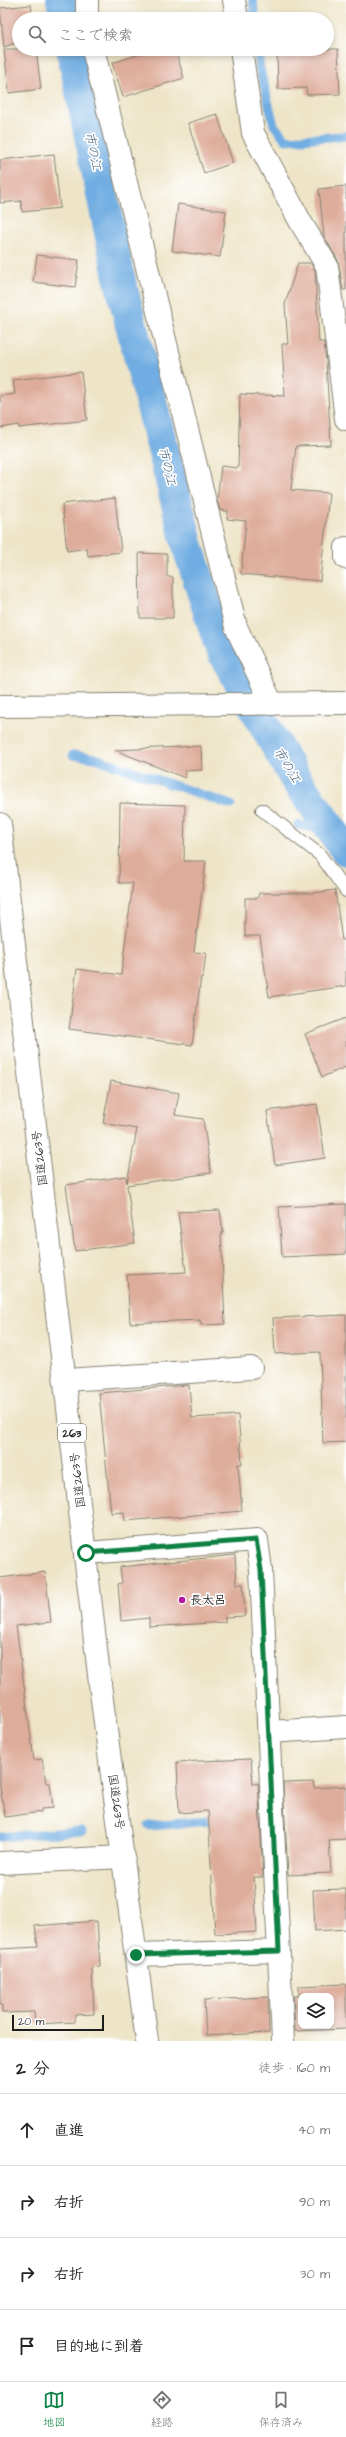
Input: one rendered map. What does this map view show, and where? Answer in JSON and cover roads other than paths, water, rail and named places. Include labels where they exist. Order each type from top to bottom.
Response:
[{"type":"main road","points":[[87,0],[87,12]]},
{"type":"main road","points":[[234,0],[236,12]]},
{"type":"main road","points":[[95,56],[236,627],[272,704]]},
{"type":"main road","points":[[242,56],[253,133],[300,221],[327,266],[346,419]]},
{"type":"main road","points":[[346,548],[346,558]]},
{"type":"main road","points":[[0,706],[346,703]]},
{"type":"main road","name":"国道263号","points":[[0,824],[66,1380],[101,1692],[124,1857],[147,2041]]},
{"type":"main road","points":[[66,1380],[251,1368]]},
{"type":"main road","points":[[86,1553],[256,1540],[261,1570],[270,1732],[283,2041]]},
{"type":"main road","points":[[270,1732],[346,1727]]},
{"type":"main road","points":[[0,1863],[124,1857]]},
{"type":"main road","points":[[136,1955],[279,1951]]},
{"type":"lane","points":[[262,810],[320,855],[346,891]]},
{"type":"waterway","name":"市の江","points":[[62,0],[65,12]]},
{"type":"waterway","points":[[253,0],[254,12]]},
{"type":"waterway","name":"市の江","points":[[73,56],[120,281],[188,547],[221,649],[296,780],[346,850]]},
{"type":"waterway","points":[[259,56],[260,69],[274,125],[286,140],[346,136]]},
{"type":"waterway","points":[[73,755],[95,758],[231,805]]},
{"type":"waterway","points":[[298,825],[331,830]]},
{"type":"waterway","points":[[149,1826],[221,1820]]},
{"type":"waterway","points":[[0,1837],[82,1831]]},
{"type":"place","name":"長太呂","points":[[182,1600]]}]
